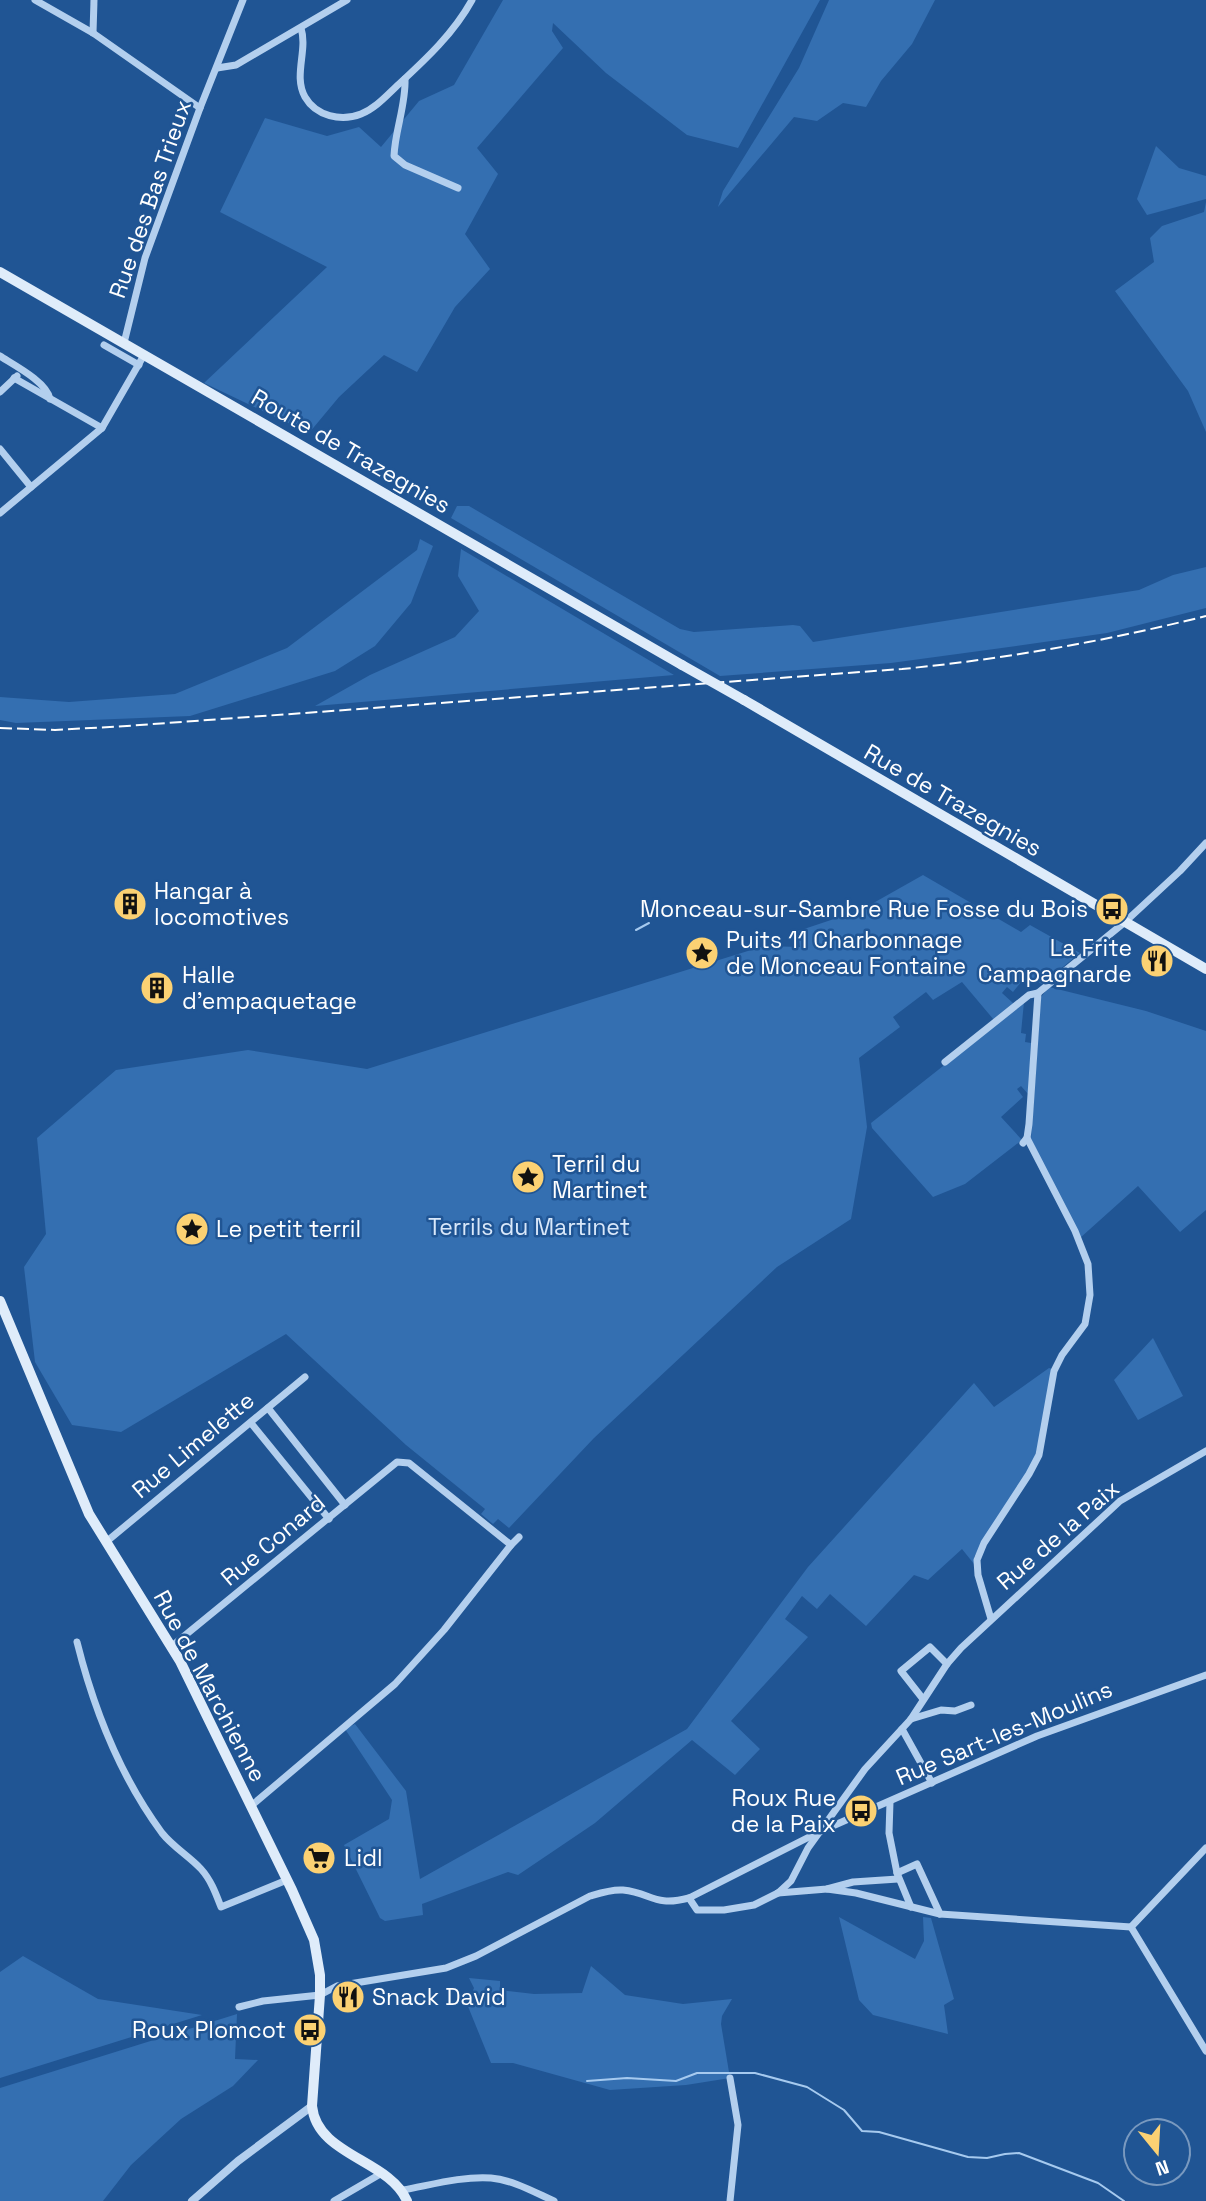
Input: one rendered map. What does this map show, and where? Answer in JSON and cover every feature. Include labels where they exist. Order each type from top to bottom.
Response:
[{"type":"main road","name":"Route de Trazegnies","points":[[0,272],[124,343],[142,360],[681,664]]},
{"type":"main road","name":"Rue de Trazegnies","points":[[681,664],[1206,969]]},
{"type":"main road","name":"Rue de Marchienne","points":[[0,1301],[87,1509],[172,1646],[314,1940],[320,1975],[320,1996],[312,2106]]},
{"type":"main road","points":[[312,2106],[313,2117],[324,2134],[382,2173],[403,2190],[407,2201]]},
{"type":"street","points":[[35,0],[93,33],[200,108]]},
{"type":"street","points":[[93,33],[94,0]]},
{"type":"street","name":"Rue des Bas Trieux","points":[[124,343],[145,258],[243,0]]},
{"type":"street","points":[[326,0],[327,12]]},
{"type":"street","points":[[217,68],[236,65],[347,0]]},
{"type":"street","points":[[301,28],[304,38],[301,86],[304,96],[319,112],[332,117],[350,118],[377,105],[405,79],[463,17],[472,0]]},
{"type":"street","points":[[405,79],[405,93],[394,141],[394,156],[405,165],[458,188]]},
{"type":"street","points":[[1,509],[102,428],[142,360],[104,345]]},
{"type":"street","points":[[0,356],[49,391],[50,399]]},
{"type":"street","points":[[0,392],[23,370]]},
{"type":"street","points":[[14,378],[102,428]]},
{"type":"street","points":[[0,449],[31,487]]},
{"type":"street","points":[[945,1062],[1029,995],[1038,993],[1125,922],[1180,872],[1206,843]]},
{"type":"street","points":[[991,1619],[978,1575],[977,1560],[984,1543],[1039,1455],[1054,1371],[1062,1355],[1085,1324],[1090,1295],[1090,1274],[1075,1231],[1025,1140],[1038,993]]},
{"type":"street","name":"Rue Limelette","points":[[106,1542],[305,1377]]},
{"type":"street","points":[[268,1408],[345,1505]]},
{"type":"street","points":[[251,1423],[329,1519]]},
{"type":"street","name":"Rue de la Paix","points":[[778,1893],[791,1881],[808,1848],[865,1769],[911,1719],[947,1664],[991,1619],[1121,1501],[1206,1451]]},
{"type":"street","name":"Rue Conard","points":[[172,1646],[397,1462],[410,1463],[510,1545]]},
{"type":"street","points":[[251,1805],[395,1685],[444,1630],[519,1537]]},
{"type":"street","points":[[77,1642],[88,1686],[126,1776],[164,1836],[206,1876],[222,1907],[287,1880]]},
{"type":"street","points":[[923,1699],[901,1671],[930,1647],[947,1664]]},
{"type":"street","name":"Rue Sart-les-Moulins","points":[[689,1898],[820,1832],[1037,1736],[1206,1675]]},
{"type":"street","points":[[911,1719],[941,1710],[955,1711],[971,1704]]},
{"type":"street","points":[[902,1729],[932,1783]]},
{"type":"street","points":[[890,1802],[889,1833],[898,1876],[911,1908]]},
{"type":"street","points":[[1130,1927],[1206,1848]]},
{"type":"street","points":[[239,2007],[263,2001],[320,1996],[337,1986],[446,1968],[476,1956],[590,1896],[604,1892],[622,1890],[671,1903],[689,1898],[697,1909],[724,1910],[754,1905],[778,1893],[827,1889],[853,1882],[898,1876],[917,1864],[940,1914]]},
{"type":"street","points":[[827,1889],[856,1893],[940,1914],[1130,1927]]},
{"type":"street","points":[[1130,1927],[1206,2052]]},
{"type":"street","points":[[730,2078],[737,2125],[730,2201]]},
{"type":"street","points":[[192,2201],[238,2161],[312,2106]]},
{"type":"street","points":[[334,2201],[382,2173]]},
{"type":"street","points":[[403,2190],[491,2178],[517,2184],[554,2201]]},
{"type":"green space","points":[[503,0],[820,0],[738,148],[687,135],[606,73],[553,23],[552,31],[563,48],[477,148],[498,174],[465,234],[490,269],[455,307],[417,372],[384,355],[339,397],[309,433],[204,383],[327,267],[220,212],[265,118],[327,136],[359,127],[381,147],[419,101],[454,85]]},
{"type":"green space","points":[[829,0],[935,0],[912,44],[881,81],[866,107],[843,103],[817,121],[794,117],[718,207],[723,191],[799,68]]},
{"type":"green space","points":[[1156,146],[1179,168],[1206,176],[1206,199],[1147,215],[1137,199]]},
{"type":"green space","points":[[1206,202],[1206,432],[1188,391],[1115,291],[1154,262],[1150,238],[1162,226],[1204,212]]},
{"type":"green space","points":[[457,506],[469,506],[680,629],[694,632],[793,625],[800,626],[813,642],[1139,590],[1173,575],[1206,567],[1206,608],[1107,633],[1009,647],[891,663],[720,676],[451,518]]},
{"type":"green space","points":[[420,539],[433,546],[411,603],[375,646],[335,671],[190,716],[16,723],[0,720],[0,697],[69,702],[175,694],[287,648],[417,550]]},
{"type":"green space","points":[[461,549],[674,675],[315,706],[370,675],[455,637],[479,611],[458,576]]},
{"type":"green space","name":"Terrils du Martinet","points":[[923,875],[1021,932],[1030,925],[1080,953],[1042,984],[1026,976],[1013,992],[1007,987],[1002,993],[1014,1004],[994,1020],[962,982],[933,1000],[926,992],[893,1017],[900,1027],[859,1058],[867,1127],[851,1219],[777,1267],[594,1438],[509,1528],[498,1519],[493,1524],[481,1514],[485,1509],[406,1445],[286,1334],[121,1432],[72,1425],[35,1362],[24,1267],[46,1234],[37,1138],[116,1070],[248,1050],[367,1069],[764,946],[800,947],[798,931],[861,910]]},
{"type":"green space","points":[[1049,987],[1146,1011],[1206,1031],[1206,1210],[1180,1232],[1138,1186],[1080,1238],[1031,1139],[1041,997]]},
{"type":"green space","points":[[1024,1002],[1021,1033],[1026,1034],[1025,1042],[1031,1043],[1029,1095],[1021,1086],[1017,1089],[1023,1097],[1001,1117],[1022,1140],[965,1184],[933,1197],[872,1128],[871,1123]]},
{"type":"green space","points":[[1153,1338],[1183,1396],[1138,1420],[1114,1380]]},
{"type":"green space","points":[[1049,1368],[1053,1369],[1035,1459],[974,1557],[974,1564],[962,1549],[928,1580],[914,1575],[866,1626],[830,1594],[817,1609],[802,1596],[785,1619],[808,1637],[731,1721],[760,1749],[735,1775],[692,1740],[595,1823],[518,1875],[508,1872],[422,1904],[423,1915],[385,1921],[380,1918],[344,1845],[389,1819],[392,1800],[345,1729],[355,1724],[406,1791],[420,1879],[687,1729],[808,1567],[974,1383],[994,1407]]},
{"type":"green space","points":[[839,1917],[915,1959],[924,1941],[923,1917],[931,1918],[954,1999],[944,2005],[948,2034],[873,2015],[859,2000]]},
{"type":"green space","points":[[23,1956],[98,1999],[202,2015],[0,2078],[0,1972]]},
{"type":"green space","points":[[591,1966],[625,1995],[683,2004],[732,1999],[722,2016],[721,2024],[730,2078],[686,2085],[610,2090],[513,2063],[491,2063],[467,2004],[474,1988],[469,1978],[500,1981],[500,1990],[534,1994],[582,1993]]},
{"type":"green space","points":[[237,2014],[235,2059],[258,2060],[233,2086],[181,2119],[131,2165],[103,2201],[0,2201],[0,2088]]},
{"type":"waterway","points":[[636,930],[649,923]]},
{"type":"waterway","points":[[587,2081],[627,2078],[676,2081],[697,2073],[755,2073],[807,2087],[844,2110],[862,2131],[879,2132],[968,2157],[987,2158],[1019,2153],[1098,2183],[1124,2201]]},
{"type":"railway","points":[[0,728],[55,730],[127,726],[902,669],[1055,648],[1206,616]]},
{"type":"place","name":"Hangar à locomotives","points":[[130,904]]},
{"type":"place","name":"Monceau-sur-Sambre Rue Fosse du Bois","points":[[1112,909]]},
{"type":"place","name":"Puits 11 Charbonnage de Monceau Fontaine","points":[[702,953]]},
{"type":"place","name":"La Frite Campagnarde","points":[[1157,961]]},
{"type":"place","name":"Halle d'empaquetage","points":[[157,988]]},
{"type":"place","name":"Terril du Martinet","points":[[528,1177]]},
{"type":"place","name":"Le petit terril","points":[[192,1229]]},
{"type":"place","name":"Roux Rue de la Paix","points":[[861,1811]]},
{"type":"place","name":"Lidl","points":[[319,1858]]},
{"type":"place","name":"Snack David","points":[[348,1997]]},
{"type":"place","name":"Roux Plomcot","points":[[310,2030]]}]
